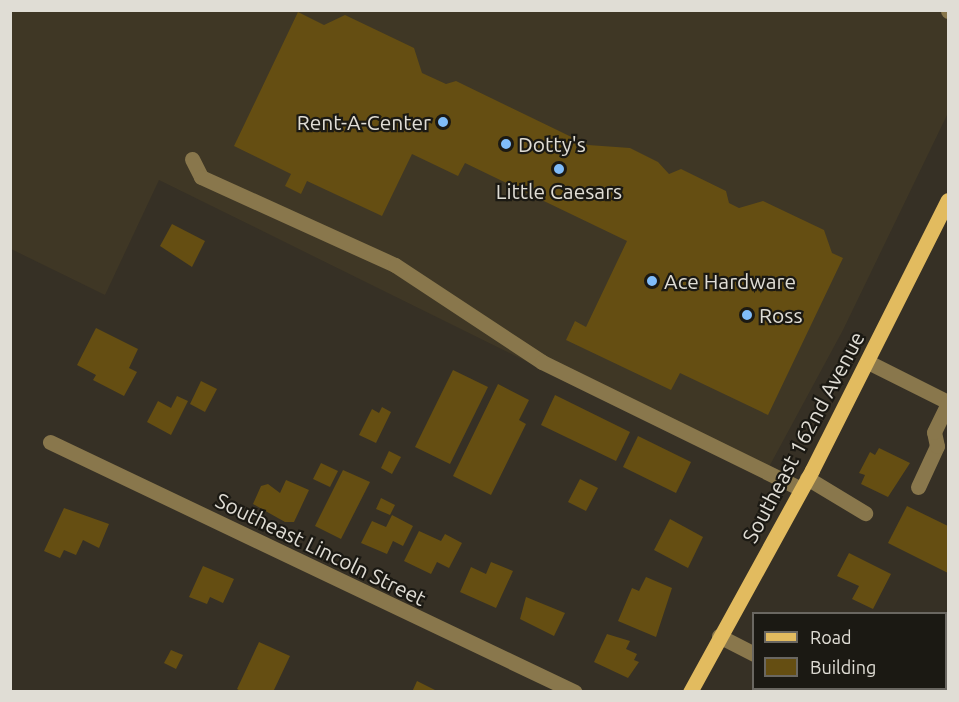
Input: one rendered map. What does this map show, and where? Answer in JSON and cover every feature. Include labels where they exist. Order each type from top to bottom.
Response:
[{"type":"main road","name":"Southeast 162nd Avenue","points":[[690,692],[868,362],[948,200]]},
{"type":"street","points":[[192,159],[201,177],[395,265],[542,362],[865,513]]},
{"type":"street","points":[[868,362],[948,402],[934,432],[937,446],[918,487]]},
{"type":"street","name":"Southeast Lincoln Street","points":[[50,442],[575,692]]},
{"type":"street","points":[[719,636],[752,653]]},
{"type":"shaded area","points":[[10,11],[948,11],[948,113],[843,330],[763,478],[159,180],[105,295],[11,249]]},
{"type":"building","points":[[298,12],[324,25],[345,15],[414,48],[422,73],[446,84],[456,81],[588,145],[630,148],[658,162],[669,174],[681,169],[726,191],[729,203],[739,208],[763,201],[824,230],[832,253],[843,258],[768,415],[680,373],[671,390],[566,340],[575,321],[586,327],[627,241],[465,163],[458,176],[412,154],[382,216],[307,181],[301,194],[285,186],[291,174],[234,146]]},
{"type":"building","points":[[172,224],[205,241],[192,267],[160,246]]},
{"type":"building","points":[[96,328],[138,349],[129,368],[137,372],[124,396],[93,380],[96,375],[77,365]]},
{"type":"building","points":[[453,370],[488,387],[450,464],[415,447]]},
{"type":"building","points":[[201,381],[217,389],[205,412],[190,404]]},
{"type":"building","points":[[498,384],[529,400],[519,420],[526,424],[491,495],[453,476]]},
{"type":"building","points":[[555,395],[630,432],[616,461],[541,425]]},
{"type":"building","points":[[177,396],[188,401],[171,435],[147,422],[158,401],[171,408]]},
{"type":"building","points":[[382,407],[391,412],[376,443],[359,435],[372,409],[379,413]]},
{"type":"building","points":[[638,436],[691,462],[676,493],[623,467]]},
{"type":"building","points":[[879,448],[910,463],[888,497],[861,484],[865,475],[859,473],[870,452],[875,455]]},
{"type":"building","points":[[389,451],[401,457],[392,474],[381,468]]},
{"type":"building","points":[[321,463],[338,471],[330,487],[313,479]]},
{"type":"building","points":[[343,470],[370,482],[341,539],[315,526]]},
{"type":"building","points":[[580,479],[598,488],[586,511],[568,502]]},
{"type":"building","points":[[286,480],[309,490],[294,522],[285,522],[253,504],[261,486],[268,484],[280,493]]},
{"type":"building","points":[[381,498],[395,505],[390,515],[376,509]]},
{"type":"building","points":[[907,506],[948,526],[948,573],[888,543]]},
{"type":"building","points":[[64,508],[109,524],[99,548],[83,540],[76,555],[64,550],[60,558],[44,551]]},
{"type":"building","points":[[392,515],[413,526],[403,546],[393,541],[387,554],[361,543],[372,521],[386,527]]},
{"type":"building","points":[[670,519],[703,537],[688,568],[654,550]]},
{"type":"building","points":[[419,531],[441,541],[445,534],[462,543],[449,568],[437,562],[431,574],[404,561]]},
{"type":"building","points":[[849,553],[891,574],[873,609],[852,599],[859,586],[837,576]]},
{"type":"building","points":[[491,562],[513,571],[496,608],[460,592],[471,567],[486,574]]},
{"type":"building","points":[[203,566],[234,579],[223,603],[210,597],[207,604],[189,597]]},
{"type":"building","points":[[646,577],[672,588],[656,637],[618,621],[632,588],[639,591]]},
{"type":"building","points":[[526,597],[565,613],[554,636],[520,619]]},
{"type":"building","points":[[607,634],[630,641],[626,649],[637,654],[634,660],[639,662],[628,678],[594,662]]},
{"type":"building","points":[[259,642],[290,656],[273,692],[242,692],[237,689]]},
{"type":"building","points":[[171,650],[183,655],[176,669],[164,663]]},
{"type":"building","points":[[417,681],[439,692],[412,692]]},
{"type":"place","name":"Rent-A-Center","points":[[443,122]]},
{"type":"place","name":"Dotty's","points":[[506,144]]},
{"type":"place","name":"Little Caesars","points":[[559,169]]},
{"type":"place","name":"Ace Hardware","points":[[652,281]]},
{"type":"place","name":"Ross","points":[[747,315]]}]
